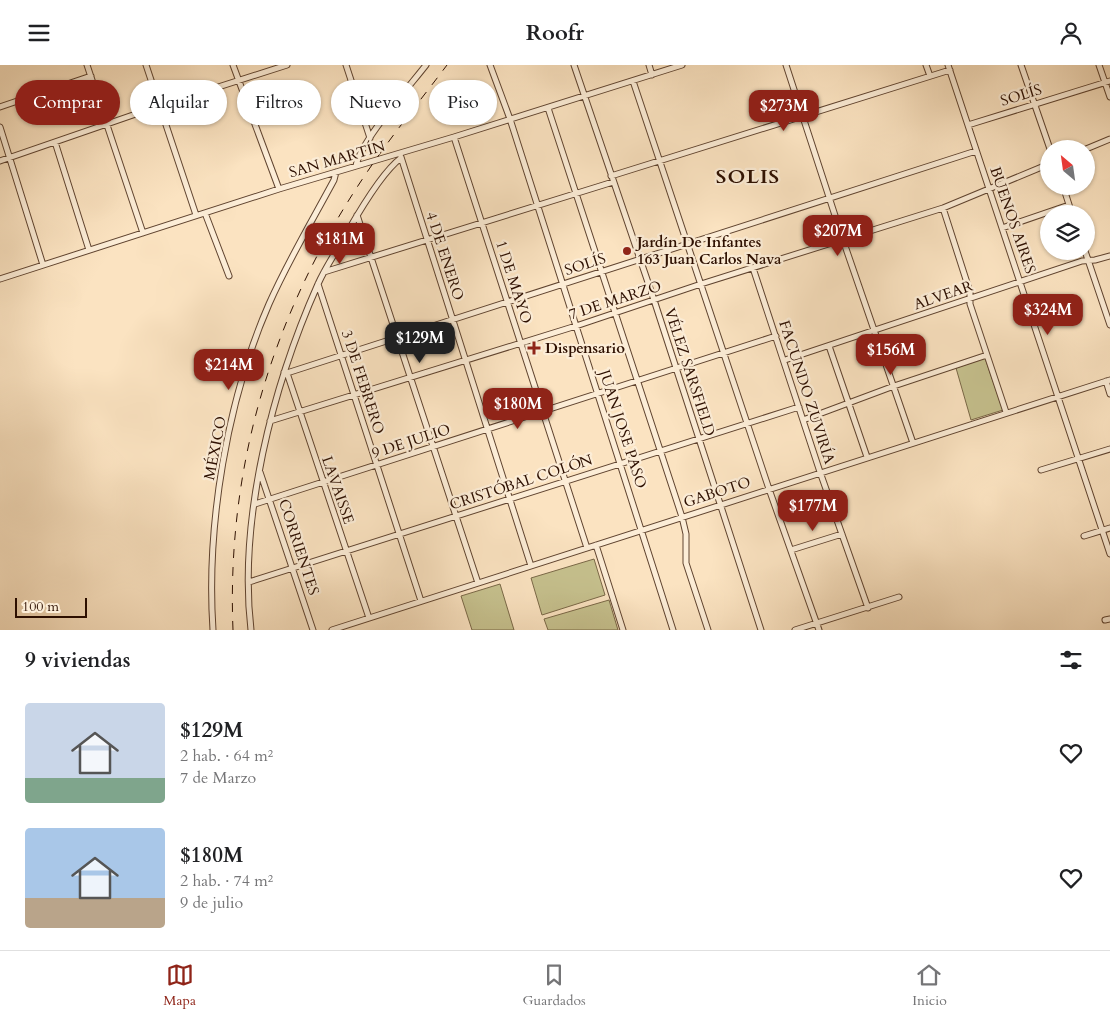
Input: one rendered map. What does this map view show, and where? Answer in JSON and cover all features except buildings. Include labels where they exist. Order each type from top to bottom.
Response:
[{"type":"street","points":[[87,65],[92,80]]},
{"type":"street","points":[[146,65],[151,80]]},
{"type":"street","points":[[233,65],[239,80]]},
{"type":"street","points":[[242,80],[287,65]]},
{"type":"street","points":[[346,65],[370,138]]},
{"type":"street","points":[[356,166],[370,138],[426,65]]},
{"type":"street","name":"JUAN JOSE PASO","points":[[490,65],[510,119],[673,630]]},
{"type":"street","name":"VÉLEZ SARSFIELD","points":[[574,65],[654,300],[761,630]]},
{"type":"street","points":[[649,65],[652,75]]},
{"type":"street","name":"SAN MARTÍN","points":[[0,279],[278,189],[356,166],[401,156],[454,137],[682,65]]},
{"type":"street","points":[[786,65],[843,240],[913,443]]},
{"type":"street","points":[[926,65],[930,76]]},
{"type":"street","points":[[1022,65],[1047,140]]},
{"type":"street","points":[[1099,65],[1107,81],[1110,97]]},
{"type":"street","points":[[611,176],[930,76],[949,67]]},
{"type":"street","name":"BUENOS AIRES","points":[[949,67],[1110,554]]},
{"type":"street","points":[[0,107],[91,76]]},
{"type":"street","points":[[633,81],[769,489],[819,630]]},
{"type":"street","name":"SOLÍS","points":[[968,125],[1107,81]]},
{"type":"street","points":[[548,107],[682,517],[686,534],[686,563],[708,630]]},
{"type":"street","points":[[0,161],[105,125]]},
{"type":"street","points":[[108,125],[143,233]]},
{"type":"street","points":[[165,125],[196,215]]},
{"type":"street","points":[[255,125],[278,189]]},
{"type":"street","points":[[0,127],[44,265]]},
{"type":"street","name":"1 DE MAYO","points":[[454,137],[587,548]]},
{"type":"street","points":[[1095,145],[1110,139]]},
{"type":"street","points":[[55,142],[89,250]]},
{"type":"street","name":"SOLÍS","points":[[285,372],[976,151]]},
{"type":"street","points":[[252,630],[249,582],[255,504],[270,421],[285,372],[318,284],[357,215],[401,156]]},
{"type":"street","name":"4 DE ENERO","points":[[401,156],[531,566]]},
{"type":"street","name":"7 DE MARZO","points":[[270,421],[943,208],[1040,168]]},
{"type":"street","name":"MÉXICO","points":[[213,630],[212,565],[217,504],[226,446],[240,388],[260,326],[269,305],[286,269],[334,180],[336,172]]},
{"type":"street","points":[[324,273],[613,182]]},
{"type":"street","points":[[1066,195],[1069,205]]},
{"type":"street","points":[[943,208],[970,292],[970,304],[1006,412]]},
{"type":"street","points":[[204,213],[229,276]]},
{"type":"street","points":[[357,215],[478,583]]},
{"type":"street","points":[[1002,228],[1040,215]]},
{"type":"street","name":"ALVEAR","points":[[1095,260],[1110,256]]},
{"type":"street","points":[[1088,260],[1110,325]]},
{"type":"street","name":"ALVEAR","points":[[784,361],[1088,260]]},
{"type":"street","name":"FACUNDO ZUVIRÍA","points":[[754,268],[820,472],[868,608]]},
{"type":"street","name":"3 DE FEBRERO","points":[[318,284],[421,601]]},
{"type":"street","name":"9 DE JULIO","points":[[255,504],[776,336]]},
{"type":"street","points":[[829,346],[867,457]]},
{"type":"street","points":[[803,420],[894,386],[987,355]]},
{"type":"street","name":"LAVAISSE","points":[[285,372],[369,618]]},
{"type":"street","points":[[1108,381],[1110,394]]},
{"type":"street","name":"GABOTO","points":[[332,630],[1006,412],[1108,381]]},
{"type":"street","name":"CRISTÓBAL COLÓN","points":[[249,582],[799,407]]},
{"type":"street","points":[[1041,471],[1110,449]]},
{"type":"street","name":"CORRIENTES","points":[[260,472],[313,630]]},
{"type":"street","points":[[1084,536],[1110,528]]},
{"type":"street","points":[[791,550],[842,534]]},
{"type":"street","points":[[596,545],[623,630]]},
{"type":"street","points":[[796,630],[899,597]]},
{"type":"shaded area","points":[[985,358],[1003,410],[971,420],[956,368]]},
{"type":"shaded area","points":[[594,559],[605,595],[542,615],[531,578]]},
{"type":"shaded area","points":[[500,584],[514,630],[472,630],[461,596]]},
{"type":"shaded area","points":[[609,600],[618,630],[548,630],[544,619]]},
{"type":"railway","points":[[233,630],[233,566],[238,504],[249,443],[264,384],[285,326],[310,270],[340,215],[374,162],[447,65]]},
{"type":"place","name":"Jardín De Infantes 163 Juan Carlos Nava","points":[[627,251]]},
{"type":"place","name":"Dispensario","points":[[534,348]]},
{"type":"district","name":"SOLIS","points":[[748,176]]}]
